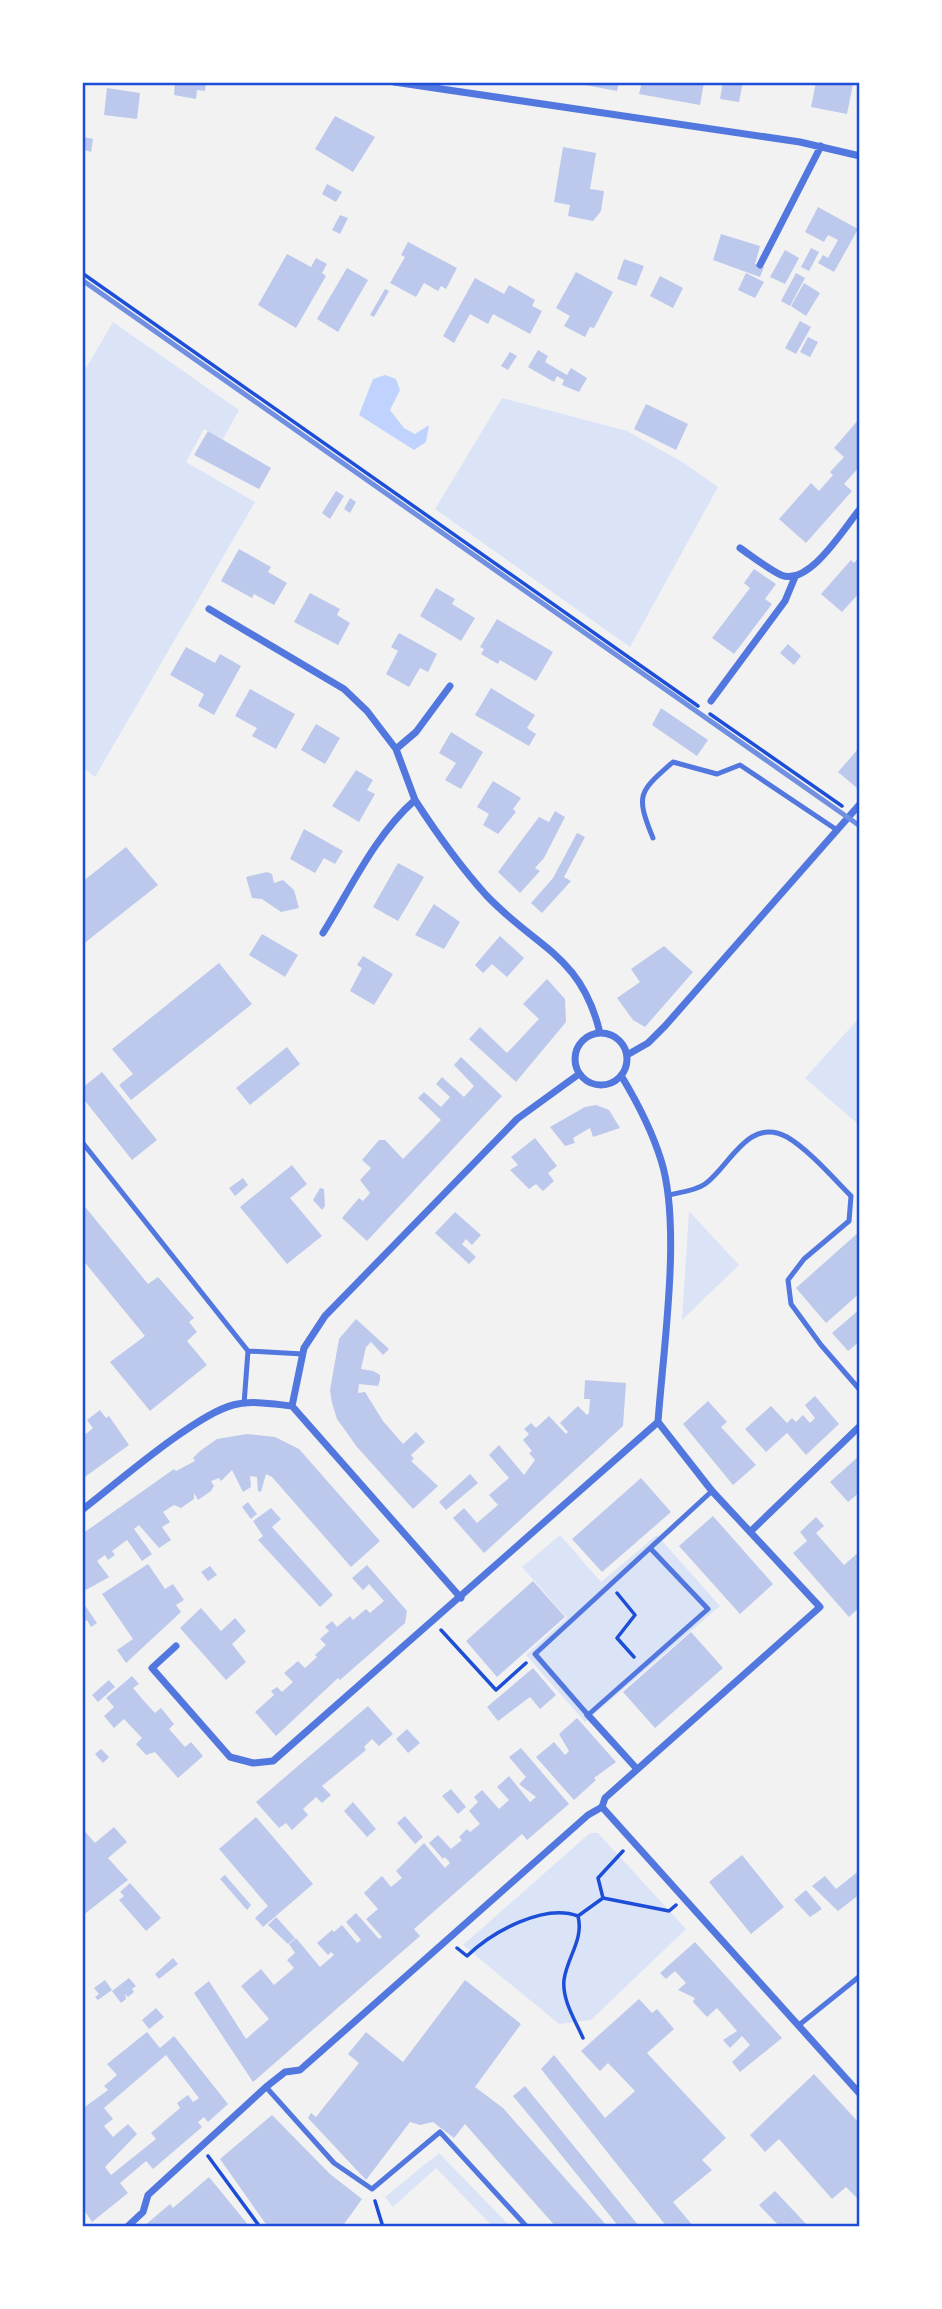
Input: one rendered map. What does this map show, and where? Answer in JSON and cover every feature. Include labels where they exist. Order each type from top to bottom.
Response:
[{"type":"street","points":[[394,82],[821,146],[860,156]]},
{"type":"street","points":[[760,265],[821,146]]},
{"type":"street","points":[[740,548],[783,576],[795,577],[809,572],[860,509]]},
{"type":"street","points":[[711,701],[785,601],[795,577]]},
{"type":"street","points":[[209,609],[344,689],[367,711],[396,749],[415,800],[447,851],[488,897],[572,969],[593,1005],[600,1033]]},
{"type":"street","points":[[396,749],[416,732],[450,686]]},
{"type":"street","points":[[323,933],[381,838],[398,815],[415,800]]},
{"type":"street","points":[[627,1055],[648,1043],[665,1026],[857,807]]},
{"type":"street","points":[[600,1033],[612,1035],[625,1045],[627,1055],[628,1066],[622,1077],[600,1086],[588,1082],[579,1074],[575,1054],[588,1036],[600,1033]]},
{"type":"street","points":[[292,1406],[303,1354],[325,1316],[517,1119],[579,1074]]},
{"type":"street","points":[[127,2227],[143,2212],[148,2195],[266,2087],[285,2072],[300,2070],[588,1815],[602,1807],[605,1798],[820,1607],[712,1491],[658,1422],[669,1259],[668,1195],[661,1159],[622,1077]]},
{"type":"street","points":[[82,1510],[192,1427],[232,1406],[292,1406],[461,1598]]},
{"type":"street","points":[[176,1646],[152,1668],[230,1757],[253,1763],[273,1761],[658,1422]]},
{"type":"street","points":[[750,1532],[860,1426]]},
{"type":"street","points":[[588,1715],[637,1769]]},
{"type":"street","points":[[602,1807],[686,1896],[860,2094]]},
{"type":"lane","points":[[653,838],[641,809],[645,788],[673,762],[718,774],[740,765],[838,830]]},
{"type":"lane","points":[[668,1195],[704,1184],[738,1147],[755,1134],[771,1132],[788,1137],[851,1196],[849,1221],[804,1259],[788,1280],[791,1304],[821,1345],[860,1390]]},
{"type":"lane","points":[[82,1142],[248,1351],[244,1404]]},
{"type":"lane","points":[[248,1351],[303,1354]]},
{"type":"lane","points":[[651,1549],[708,1609],[588,1715],[535,1654],[712,1491]]},
{"type":"lane","points":[[799,2025],[860,1976]]},
{"type":"lane","points":[[266,2087],[334,2162],[372,2189],[440,2132],[527,2227]]},
{"type":"path","points":[[82,273],[832,801],[857,807]]},
{"type":"path","points":[[611,1586],[635,1615],[617,1638],[643,1667]]},
{"type":"path","points":[[433,1621],[496,1690],[535,1654]]},
{"type":"path","points":[[603,1898],[598,1878],[633,1842]]},
{"type":"path","points":[[578,1916],[603,1898],[669,1911],[686,1896]]},
{"type":"path","points":[[447,1940],[467,1956],[523,1920],[549,1911],[565,1911],[578,1916]]},
{"type":"path","points":[[578,1916],[579,1937],[564,1982],[566,1997],[583,2038]]},
{"type":"path","points":[[201,2146],[260,2227]]},
{"type":"path","points":[[372,2189],[383,2227]]},
{"type":"shaded area","points":[[113,322],[239,410],[223,439],[204,429],[186,462],[255,502],[95,777],[82,767],[82,375]]},
{"type":"shaded area","points":[[502,398],[627,431],[684,463],[718,487],[630,647],[435,509]]},
{"type":"shaded area","points":[[860,1017],[860,1126],[805,1078]]},
{"type":"shaded area","points":[[689,1211],[739,1265],[682,1320]]},
{"type":"shaded area","points":[[560,1535],[601,1582],[657,1535],[720,1606],[585,1722],[526,1655],[567,1618],[522,1567]]},
{"type":"shaded area","points":[[590,1833],[598,1833],[686,1929],[591,2020],[559,2024],[463,1945]]},
{"type":"shaded area","points":[[439,2153],[511,2227],[493,2227],[436,2168],[393,2207],[385,2197]]},
{"type":"water","points":[[385,375],[396,379],[400,390],[390,410],[404,428],[415,434],[429,425],[426,442],[414,450],[359,415],[373,379]]},
{"type":"building","points":[[175,82],[206,82],[205,91],[197,90],[196,99],[174,95]]},
{"type":"building","points":[[585,82],[619,82],[617,91],[585,85]]},
{"type":"building","points":[[642,82],[704,82],[700,105],[639,94]]},
{"type":"building","points":[[723,82],[743,82],[739,102],[720,99]]},
{"type":"building","points":[[816,82],[853,84],[847,114],[811,107]]},
{"type":"building","points":[[107,88],[140,93],[137,119],[104,115]]},
{"type":"building","points":[[335,116],[375,137],[353,172],[315,149]]},
{"type":"building","points":[[84,137],[93,139],[91,152],[82,149]]},
{"type":"building","points":[[563,147],[596,153],[590,189],[604,191],[601,211],[593,221],[568,216],[570,205],[554,202]]},
{"type":"building","points":[[327,184],[342,192],[336,202],[322,194]]},
{"type":"building","points":[[818,207],[858,229],[834,272],[818,263],[823,255],[828,258],[838,240],[828,235],[824,242],[805,232]]},
{"type":"building","points":[[340,215],[348,218],[340,234],[332,230]]},
{"type":"building","points":[[721,234],[760,246],[755,264],[764,267],[760,277],[713,260]]},
{"type":"building","points":[[408,242],[457,268],[446,289],[441,286],[438,291],[424,283],[416,297],[390,283],[405,257],[401,255]]},
{"type":"building","points":[[811,248],[819,252],[809,271],[801,267]]},
{"type":"building","points":[[785,250],[799,258],[785,284],[770,277]]},
{"type":"building","points":[[287,254],[311,267],[316,258],[327,264],[322,273],[326,276],[296,328],[258,305]]},
{"type":"building","points":[[624,259],[644,266],[636,286],[617,279]]},
{"type":"building","points":[[347,268],[368,280],[338,332],[317,319]]},
{"type":"building","points":[[576,272],[613,292],[594,328],[590,327],[585,337],[564,326],[570,316],[556,308]]},
{"type":"building","points":[[746,273],[764,282],[755,298],[738,290]]},
{"type":"building","points":[[796,273],[805,278],[790,306],[781,301]]},
{"type":"building","points":[[660,276],[683,288],[673,308],[650,296]]},
{"type":"building","points":[[475,278],[504,294],[509,285],[535,300],[532,306],[542,311],[530,334],[493,314],[488,324],[470,314],[454,343],[443,336]]},
{"type":"building","points":[[804,283],[820,293],[806,316],[791,306]]},
{"type":"building","points":[[385,289],[389,291],[374,317],[370,315]]},
{"type":"building","points":[[800,321],[811,327],[796,354],[785,348]]},
{"type":"building","points":[[808,337],[818,342],[810,357],[800,352]]},
{"type":"building","points":[[538,350],[548,356],[545,362],[567,375],[571,368],[587,378],[579,392],[562,385],[564,380],[557,376],[554,382],[528,367]]},
{"type":"building","points":[[510,352],[517,356],[508,370],[501,366]]},
{"type":"building","points":[[646,404],[688,424],[676,450],[634,429]]},
{"type":"building","points":[[860,418],[860,466],[844,484],[852,491],[806,543],[779,519],[811,483],[819,491],[833,475],[830,472],[844,457],[834,448]]},
{"type":"building","points":[[208,431],[271,468],[259,489],[194,455]]},
{"type":"building","points":[[336,491],[344,496],[330,519],[322,513]]},
{"type":"building","points":[[350,498],[356,502],[350,513],[344,509]]},
{"type":"building","points":[[239,549],[271,567],[268,572],[287,583],[274,605],[254,594],[252,598],[221,581]]},
{"type":"building","points":[[860,556],[860,592],[842,612],[821,594],[851,560],[854,563]]},
{"type":"building","points":[[754,569],[776,584],[765,599],[772,604],[734,654],[712,638],[750,588],[744,583]]},
{"type":"building","points":[[436,588],[455,599],[452,604],[475,618],[461,641],[420,616]]},
{"type":"building","points":[[310,593],[340,609],[337,615],[350,623],[338,645],[294,622]]},
{"type":"building","points":[[497,619],[553,652],[536,681],[500,660],[498,664],[481,654],[484,649],[480,647]]},
{"type":"building","points":[[399,633],[437,654],[428,672],[420,668],[409,687],[386,674],[398,651],[391,647]]},
{"type":"building","points":[[788,644],[801,656],[794,665],[780,653]]},
{"type":"building","points":[[186,647],[215,663],[220,654],[241,666],[214,715],[198,706],[204,694],[170,675]]},
{"type":"building","points":[[491,688],[535,715],[527,728],[536,734],[529,746],[475,715]]},
{"type":"building","points":[[250,689],[295,714],[276,749],[252,736],[257,728],[235,716]]},
{"type":"building","points":[[661,708],[708,740],[697,756],[652,725]]},
{"type":"building","points":[[316,724],[340,738],[325,764],[301,750]]},
{"type":"building","points":[[451,732],[483,752],[461,789],[445,780],[456,763],[439,753]]},
{"type":"building","points":[[860,747],[860,785],[857,788],[838,772]]},
{"type":"building","points":[[356,770],[373,780],[367,790],[375,794],[359,822],[332,806]]},
{"type":"building","points":[[493,781],[521,798],[513,809],[516,812],[498,834],[483,825],[489,814],[477,807]]},
{"type":"building","points":[[555,811],[565,817],[544,858],[535,868],[540,871],[520,893],[498,872],[539,817],[549,822]]},
{"type":"building","points":[[304,829],[343,851],[335,864],[324,858],[315,873],[290,859]]},
{"type":"building","points":[[577,833],[585,837],[564,877],[571,881],[542,913],[531,903],[553,878]]},
{"type":"building","points":[[126,847],[158,885],[82,945],[82,882]]},
{"type":"building","points":[[398,863],[424,877],[398,921],[373,907]]},
{"type":"building","points":[[267,872],[272,874],[274,883],[283,880],[294,890],[299,908],[281,912],[262,899],[252,898],[246,877]]},
{"type":"building","points":[[434,904],[460,922],[444,949],[415,935]]},
{"type":"building","points":[[262,934],[298,955],[285,977],[249,955]]},
{"type":"building","points":[[500,936],[524,958],[507,977],[492,964],[483,973],[475,965]]},
{"type":"building","points":[[664,946],[693,972],[645,1027],[633,1020],[617,998],[640,982],[631,969]]},
{"type":"building","points":[[363,956],[393,974],[374,1005],[350,991],[362,968],[357,965]]},
{"type":"building","points":[[219,963],[252,1004],[131,1100],[119,1085],[133,1074],[112,1049]]},
{"type":"building","points":[[547,979],[565,999],[566,1022],[516,1082],[469,1039],[480,1027],[507,1053],[539,1019],[523,1004]]},
{"type":"building","points":[[287,1047],[300,1064],[250,1105],[236,1088]]},
{"type":"building","points":[[461,1057],[502,1096],[367,1241],[342,1218],[359,1198],[363,1201],[370,1193],[360,1180],[371,1168],[362,1160],[379,1140],[385,1140],[403,1159],[441,1120],[418,1098],[424,1092],[441,1107],[450,1097],[436,1084],[442,1077],[464,1097],[474,1086],[454,1065]]},
{"type":"building","points":[[102,1072],[157,1140],[132,1160],[82,1097],[82,1088]]},
{"type":"building","points":[[596,1105],[609,1110],[620,1128],[593,1137],[590,1128],[573,1138],[575,1143],[565,1146],[550,1127],[585,1107]]},
{"type":"building","points":[[535,1138],[557,1166],[548,1173],[554,1181],[543,1191],[536,1184],[529,1189],[510,1170],[518,1165],[511,1157]]},
{"type":"building","points":[[292,1165],[307,1184],[290,1198],[322,1236],[287,1264],[240,1207]]},
{"type":"building","points":[[243,1178],[248,1185],[235,1196],[229,1188]]},
{"type":"building","points":[[320,1188],[324,1189],[325,1206],[322,1210],[313,1200]]},
{"type":"building","points":[[82,1203],[148,1284],[158,1277],[194,1318],[189,1322],[197,1332],[187,1341],[207,1365],[150,1411],[110,1362],[145,1336],[82,1259]]},
{"type":"building","points":[[455,1212],[481,1235],[472,1245],[466,1239],[462,1244],[476,1257],[469,1264],[435,1233]]},
{"type":"building","points":[[860,1231],[860,1293],[826,1323],[796,1288]]},
{"type":"building","points":[[860,1309],[860,1341],[848,1351],[832,1333]]},
{"type":"building","points":[[356,1319],[389,1349],[383,1355],[371,1342],[366,1347],[361,1369],[380,1375],[380,1380],[378,1386],[359,1384],[358,1393],[365,1392],[383,1421],[403,1444],[416,1432],[425,1442],[411,1455],[414,1459],[411,1461],[438,1486],[413,1509],[357,1447],[337,1419],[332,1403],[330,1390],[339,1339]]},
{"type":"building","points":[[585,1380],[626,1383],[623,1426],[484,1553],[453,1518],[464,1508],[477,1523],[498,1505],[489,1495],[509,1478],[489,1455],[499,1445],[524,1475],[535,1460],[523,1440],[529,1434],[524,1429],[531,1423],[536,1428],[549,1416],[566,1434],[568,1432],[560,1423],[578,1406],[587,1415],[589,1413],[590,1399],[584,1399]]},
{"type":"building","points":[[815,1396],[839,1424],[806,1455],[787,1433],[766,1452],[745,1429],[771,1406],[787,1423],[792,1418],[796,1422],[803,1415],[810,1423],[815,1418],[805,1405]]},
{"type":"building","points":[[708,1401],[727,1422],[721,1427],[756,1465],[733,1485],[683,1424]]},
{"type":"building","points":[[100,1410],[106,1418],[109,1416],[129,1445],[82,1479],[82,1428],[86,1434],[93,1428],[87,1420]]},
{"type":"building","points":[[247,1434],[275,1437],[299,1449],[380,1541],[351,1567],[272,1477],[266,1474],[261,1492],[258,1491],[257,1477],[250,1476],[251,1487],[243,1492],[232,1470],[221,1481],[219,1478],[211,1481],[214,1486],[211,1491],[198,1500],[194,1493],[194,1499],[181,1508],[174,1505],[163,1512],[170,1522],[162,1527],[171,1540],[159,1548],[139,1525],[134,1529],[152,1554],[142,1561],[127,1540],[112,1551],[115,1555],[108,1560],[105,1555],[97,1561],[109,1577],[86,1590],[82,1585],[82,1534],[174,1469],[176,1471],[195,1461],[193,1458],[200,1451],[217,1439]]},
{"type":"building","points":[[860,1455],[860,1492],[848,1502],[830,1482]]},
{"type":"building","points":[[470,1474],[478,1483],[446,1510],[439,1502]]},
{"type":"building","points":[[641,1478],[671,1512],[602,1572],[572,1539]]},
{"type":"building","points":[[248,1502],[257,1514],[251,1519],[242,1507]]},
{"type":"building","points":[[271,1508],[281,1519],[272,1527],[333,1595],[320,1607],[258,1540],[263,1536],[253,1521]]},
{"type":"building","points":[[713,1516],[773,1584],[740,1614],[679,1546]]},
{"type":"building","points":[[816,1517],[824,1526],[816,1533],[844,1565],[860,1551],[860,1607],[849,1617],[793,1553],[807,1541],[800,1532]]},
{"type":"building","points":[[148,1564],[165,1589],[173,1584],[184,1600],[176,1605],[181,1612],[126,1663],[117,1650],[133,1639],[102,1594]]},
{"type":"building","points":[[367,1565],[407,1611],[405,1623],[340,1680],[338,1678],[276,1736],[255,1712],[274,1695],[271,1691],[277,1687],[282,1692],[293,1682],[284,1673],[298,1661],[305,1668],[317,1657],[315,1655],[326,1645],[320,1639],[329,1631],[325,1627],[332,1621],[337,1627],[350,1616],[353,1620],[366,1609],[370,1613],[384,1601],[369,1584],[363,1590],[352,1578]]},
{"type":"building","points":[[210,1566],[217,1575],[208,1581],[201,1572]]},
{"type":"building","points":[[533,1581],[565,1617],[497,1677],[466,1641]]},
{"type":"building","points":[[82,1601],[97,1623],[91,1627],[87,1620],[82,1624]]},
{"type":"building","points":[[201,1608],[221,1631],[235,1618],[246,1631],[232,1644],[246,1662],[226,1680],[180,1628]]},
{"type":"building","points":[[691,1632],[723,1668],[655,1728],[623,1692]]},
{"type":"building","points":[[533,1668],[556,1695],[540,1709],[530,1697],[498,1721],[487,1707]]},
{"type":"building","points":[[132,1676],[139,1684],[133,1688],[144,1701],[155,1713],[161,1708],[174,1724],[169,1729],[185,1747],[191,1742],[203,1756],[178,1778],[155,1752],[146,1755],[136,1744],[142,1738],[124,1719],[114,1728],[104,1716],[114,1707],[106,1698]]},
{"type":"building","points":[[109,1680],[115,1687],[98,1702],[92,1695]]},
{"type":"building","points":[[368,1706],[393,1734],[379,1746],[372,1739],[364,1747],[366,1750],[322,1786],[331,1795],[322,1803],[316,1797],[303,1809],[308,1815],[292,1830],[286,1823],[279,1828],[256,1802]]},
{"type":"building","points":[[577,1718],[616,1762],[594,1778],[596,1780],[574,1800],[536,1757],[554,1742],[565,1755],[569,1751],[559,1734]]},
{"type":"building","points":[[407,1729],[420,1743],[408,1753],[396,1739]]},
{"type":"building","points":[[521,1748],[569,1804],[527,1840],[522,1834],[414,1929],[420,1936],[253,2082],[194,1993],[209,1981],[246,2039],[269,2019],[241,1986],[261,1969],[274,1985],[294,1968],[287,1960],[295,1953],[289,1944],[296,1938],[320,1967],[334,1955],[331,1952],[328,1955],[317,1943],[332,1930],[334,1932],[342,1925],[357,1943],[361,1940],[346,1922],[356,1913],[379,1939],[382,1937],[366,1919],[378,1909],[364,1893],[374,1883],[382,1876],[391,1887],[402,1878],[396,1871],[424,1843],[445,1868],[450,1863],[429,1843],[438,1835],[451,1849],[462,1840],[459,1837],[467,1829],[470,1832],[480,1824],[469,1811],[478,1802],[474,1797],[482,1790],[499,1809],[509,1800],[497,1787],[509,1776],[530,1802],[536,1797],[519,1784],[526,1777],[509,1757]]},
{"type":"building","points":[[101,1749],[109,1757],[103,1763],[95,1754]]},
{"type":"building","points":[[451,1789],[466,1807],[458,1814],[442,1796]]},
{"type":"building","points":[[353,1802],[376,1829],[367,1837],[344,1811]]},
{"type":"building","points":[[405,1816],[423,1837],[415,1844],[397,1823]]},
{"type":"building","points":[[256,1817],[313,1884],[263,1927],[255,1918],[268,1906],[219,1849]]},
{"type":"building","points":[[114,1827],[127,1842],[108,1858],[128,1880],[82,1916],[82,1828],[95,1843]]},
{"type":"building","points":[[742,1855],[784,1907],[751,1934],[709,1882]]},
{"type":"building","points":[[860,1870],[860,1894],[838,1911],[812,1886],[825,1876],[836,1889]]},
{"type":"building","points":[[225,1875],[251,1905],[247,1910],[220,1879]]},
{"type":"building","points":[[130,1883],[161,1918],[146,1931],[119,1900],[124,1896],[120,1892]]},
{"type":"building","points":[[806,1890],[822,1909],[810,1917],[794,1900]]},
{"type":"building","points":[[276,1917],[295,1938],[288,1944],[268,1925]]},
{"type":"building","points":[[695,1942],[782,2038],[740,2072],[732,2062],[750,2045],[742,2036],[730,2048],[723,2040],[737,2031],[717,2008],[707,2017],[693,2002],[695,1998],[678,1990],[686,1983],[675,1971],[666,1979],[660,1973]]},
{"type":"building","points":[[173,1958],[178,1964],[159,1979],[155,1974]]},
{"type":"building","points":[[129,1978],[136,1986],[128,1997],[125,1994],[126,1999],[121,2003],[112,1991]]},
{"type":"building","points":[[105,1980],[112,1990],[98,2000],[95,1997],[99,1994],[94,1988]]},
{"type":"building","points":[[465,1980],[521,2024],[475,2087],[503,2108],[608,2227],[556,2227],[465,2124],[454,2138],[433,2122],[420,2125],[410,2122],[366,2180],[308,2118],[311,2113],[316,2117],[359,2063],[348,2054],[366,2032],[403,2062]]},
{"type":"building","points":[[639,1999],[652,2013],[657,2009],[674,2029],[647,2053],[726,2138],[702,2160],[712,2170],[673,2202],[694,2227],[667,2227],[541,2069],[554,2055],[605,2118],[635,2091],[608,2063],[600,2071],[581,2051]]},
{"type":"building","points":[[156,2008],[164,2017],[149,2029],[142,2020]]},
{"type":"building","points":[[147,2032],[160,2048],[174,2036],[228,2104],[208,2122],[204,2117],[198,2122],[202,2127],[153,2169],[146,2161],[120,2183],[128,2193],[92,2222],[82,2207],[82,2109],[108,2090],[104,2086],[117,2075],[107,2064]],"holes":[[[166,2055],[199,2098],[193,2102],[188,2095],[177,2103],[180,2108],[151,2133],[156,2139],[111,2175],[105,2167],[137,2134],[128,2124],[113,2137],[104,2126],[113,2119],[104,2108]]]},
{"type":"building","points":[[814,2074],[860,2124],[860,2201],[846,2187],[832,2199],[779,2139],[765,2152],[750,2135]]},
{"type":"building","points":[[525,2086],[638,2227],[619,2227],[513,2096]]},
{"type":"building","points":[[272,2115],[330,2174],[362,2199],[342,2227],[268,2227],[220,2159]]},
{"type":"building","points":[[209,2177],[250,2227],[143,2227],[170,2204],[173,2208]]},
{"type":"building","points":[[775,2191],[809,2227],[780,2227],[759,2205]]},
{"type":"railway","points":[[82,280],[860,826]]}]
